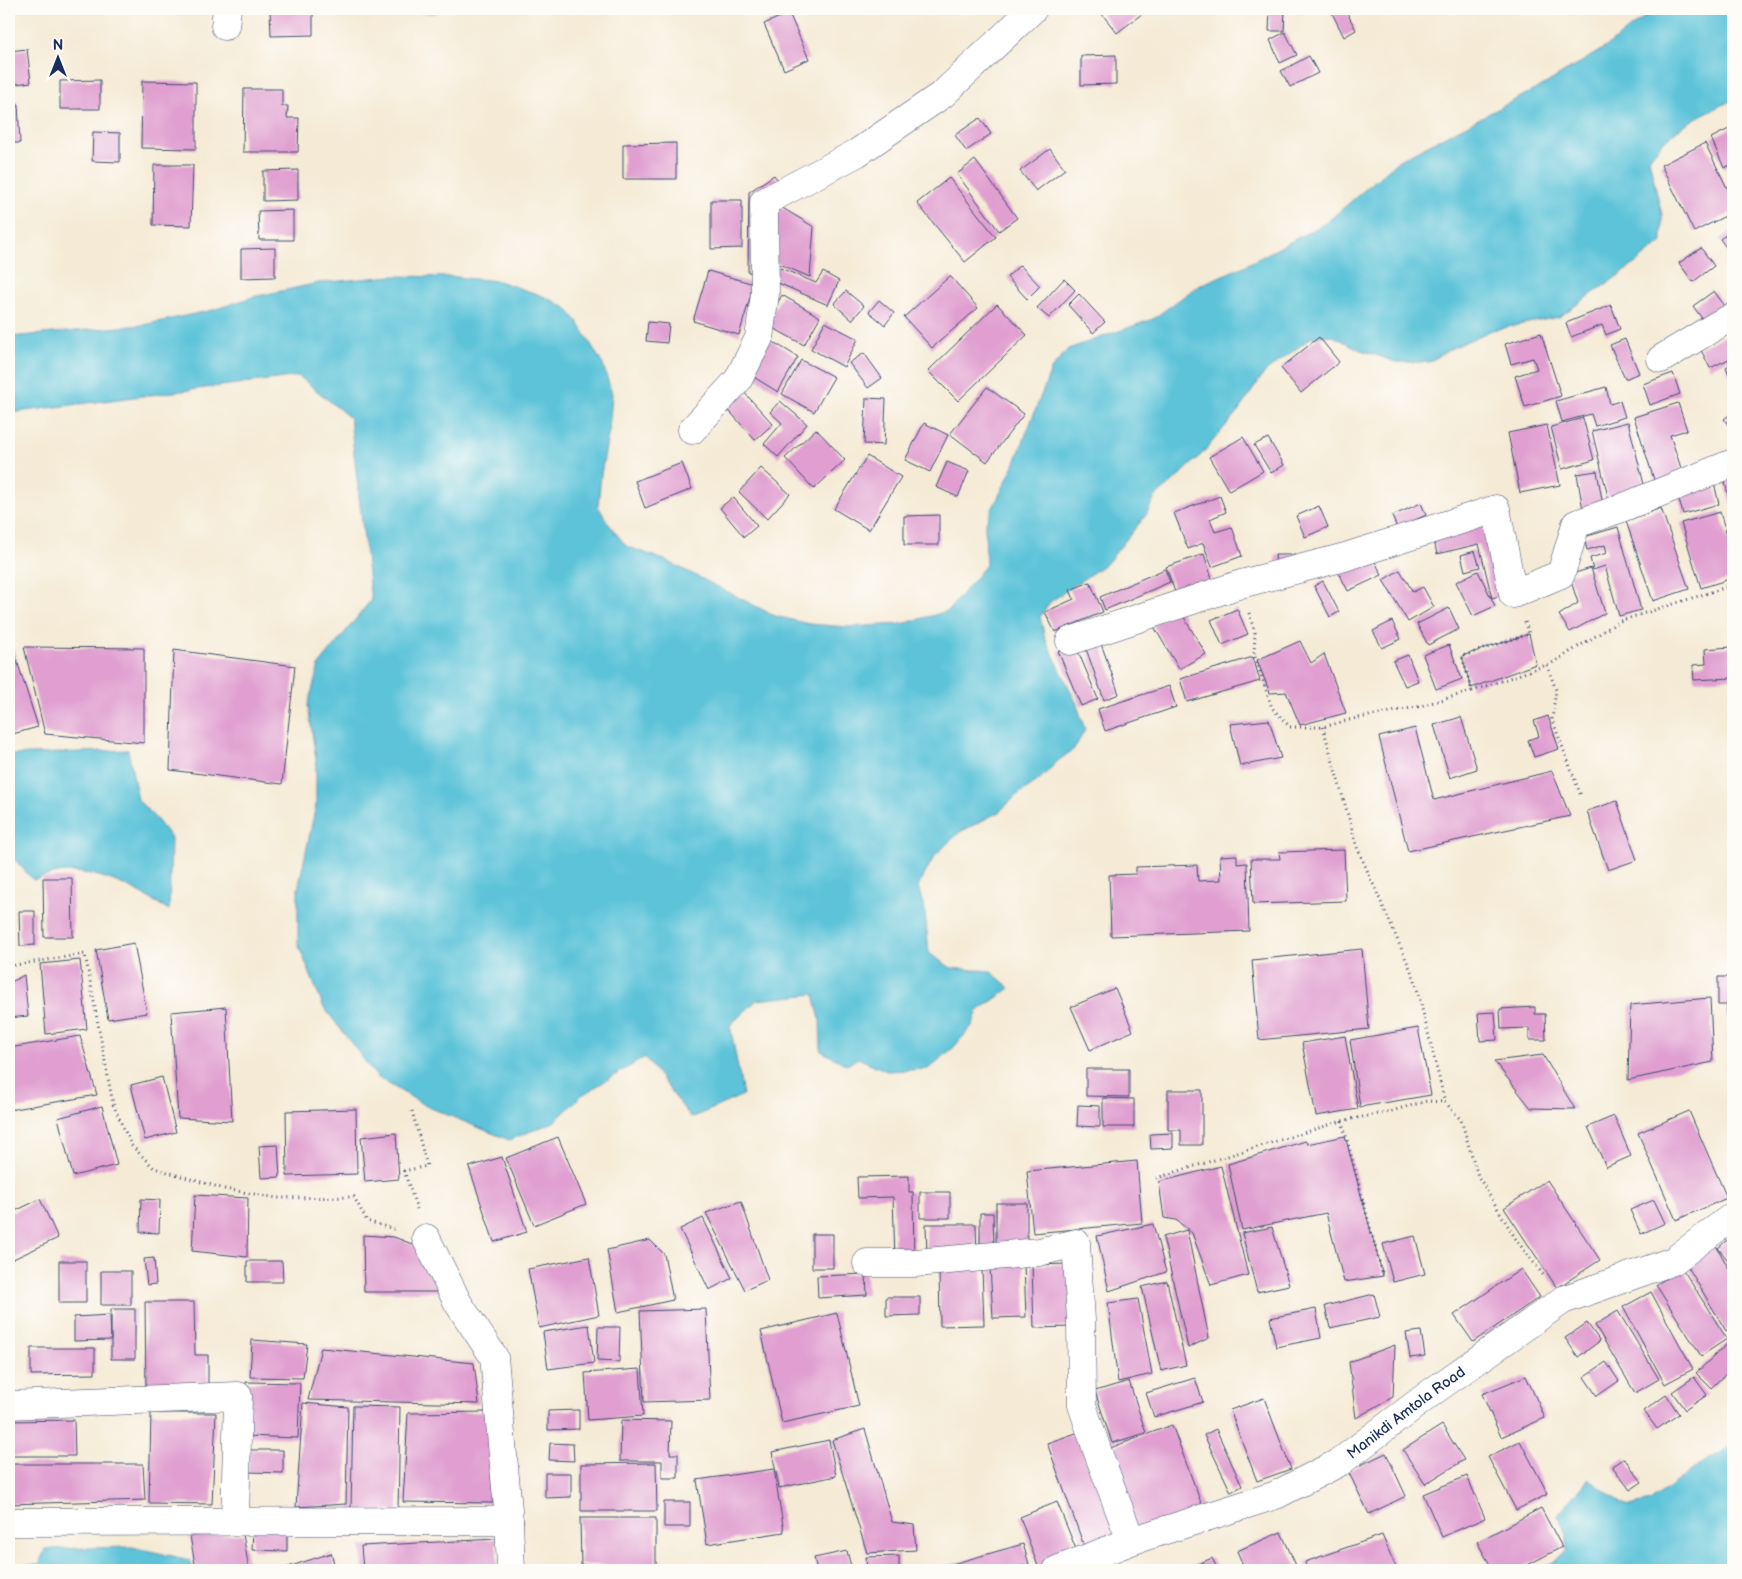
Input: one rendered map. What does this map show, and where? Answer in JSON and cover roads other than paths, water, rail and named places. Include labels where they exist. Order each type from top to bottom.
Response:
[{"type":"street","points":[[692,430],[738,380],[759,338],[765,294],[764,202],[857,153],[943,94],[1033,9]]},
{"type":"street","points":[[1661,359],[1733,317]]},
{"type":"street","points":[[1070,641],[1241,584],[1345,557],[1496,509],[1513,594],[1560,574],[1576,524],[1619,509],[1733,463]]},
{"type":"street","name":"Manikdi Amtola Road","points":[[1057,1570],[1131,1541],[1276,1495],[1340,1462],[1432,1392],[1564,1300],[1673,1262],[1733,1216]]},
{"type":"street","points":[[426,1238],[458,1303],[494,1357],[509,1521],[511,1570]]},
{"type":"street","points":[[867,1263],[915,1262],[1039,1252],[1076,1243],[1081,1320],[1082,1405],[1131,1541]]},
{"type":"street","points":[[9,1405],[238,1396],[235,1522]]},
{"type":"street","points":[[9,1522],[509,1521]]},
{"type":"water","points":[[1655,9],[1733,9],[1733,100],[1698,117],[1677,131],[1649,159],[1662,215],[1662,242],[1632,266],[1559,317],[1492,330],[1452,348],[1429,362],[1396,362],[1361,350],[1331,335],[1312,337],[1265,372],[1239,410],[1201,455],[1155,497],[1146,515],[1108,562],[1050,602],[1040,617],[1045,638],[1076,702],[1085,730],[1074,749],[1059,760],[1039,780],[1017,795],[999,812],[960,832],[935,855],[918,887],[925,911],[929,953],[951,968],[990,971],[1010,988],[978,1011],[972,1026],[953,1048],[928,1069],[887,1071],[858,1058],[847,1065],[821,1051],[820,1020],[814,994],[757,1000],[730,1025],[743,1095],[691,1118],[645,1057],[582,1095],[554,1122],[509,1140],[426,1106],[377,1077],[323,1006],[298,944],[298,889],[316,805],[316,759],[308,705],[319,665],[371,600],[350,418],[299,376],[9,413],[9,337],[143,325],[213,310],[253,297],[319,283],[392,276],[455,277],[498,281],[543,296],[565,307],[578,322],[603,365],[612,394],[609,431],[601,474],[598,506],[608,523],[626,546],[667,561],[775,616],[809,624],[848,627],[902,624],[948,611],[986,565],[985,524],[1014,465],[1051,370],[1068,349],[1153,319],[1198,286],[1244,266],[1326,223],[1399,160],[1542,86],[1606,47]]},
{"type":"water","points":[[128,750],[138,800],[171,838],[169,910],[133,889],[94,875],[63,872],[33,880],[9,853],[9,755]]},
{"type":"water","points":[[1733,1446],[1733,1570],[1533,1570],[1552,1563],[1567,1552],[1567,1534],[1557,1516],[1589,1479],[1621,1503],[1630,1506],[1650,1501],[1705,1461]]},
{"type":"water","points":[[132,1547],[190,1560],[192,1570],[9,1570],[9,1565],[39,1565],[45,1549]]}]
